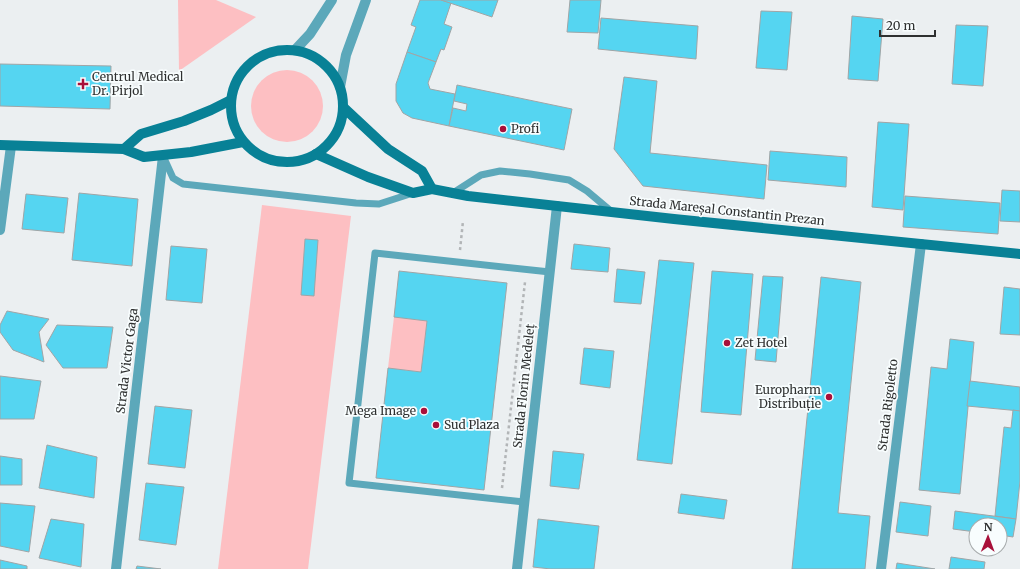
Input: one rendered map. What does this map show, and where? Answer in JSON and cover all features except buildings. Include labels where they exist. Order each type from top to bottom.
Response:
[{"type":"main road","points":[[294,50],[309,55],[322,62],[333,73],[340,87],[343,107],[340,125],[331,142],[316,154],[302,160],[286,162],[270,160],[255,153],[243,142],[235,129],[231,115],[231,100],[235,83],[245,68],[260,57],[276,51],[294,50]]},
{"type":"main road","points":[[124,149],[141,134],[184,121],[231,100]]},
{"type":"main road","points":[[343,107],[388,149],[422,172],[432,189]]},
{"type":"main road","points":[[0,145],[124,149],[144,158],[243,142]]},
{"type":"main road","points":[[316,154],[368,177],[413,193]]},
{"type":"main road","name":"Strada Mareșal Constantin Prezan","points":[[413,193],[432,189],[468,196],[612,212],[1020,254]]},
{"type":"street","points":[[294,50],[310,34],[332,0]]},
{"type":"street","points":[[340,87],[346,55],[366,0]]},
{"type":"street","points":[[0,230],[11,146]]},
{"type":"street","name":"Strada Victor Gaga","points":[[116,569],[163,156]]},
{"type":"street","name":"Strada Florin Medeleț","points":[[517,569],[558,206]]},
{"type":"street","name":"Strada Rigoletto","points":[[881,569],[921,244]]},
{"type":"lane","points":[[163,156],[173,178],[184,184],[379,204],[413,193]]},
{"type":"lane","points":[[453,193],[481,175],[500,171],[530,174],[569,180],[612,212]]},
{"type":"lane","points":[[524,502],[349,483],[375,253],[550,272]]},
{"type":"path","points":[[501,499],[527,270]]},
{"type":"shaded area","points":[[178,0],[216,0],[256,17],[179,71]]},
{"type":"shaded area","points":[[280,70],[294,70],[301,72],[313,80],[321,92],[323,106],[321,120],[313,132],[301,140],[294,142],[280,142],[273,140],[261,132],[253,120],[251,113],[251,99],[253,92],[261,80],[273,72]]},
{"type":"shaded area","points":[[262,205],[351,216],[308,569],[218,569]]},
{"type":"shaded area","points":[[394,317],[427,321],[421,372],[388,368]]},
{"type":"place","name":"Centrul Medical Dr. Pirjol","points":[[83,84]]},
{"type":"place","name":"Profi","points":[[503,129]]},
{"type":"place","name":"Zet Hotel","points":[[727,343]]},
{"type":"place","name":"Europharm Distribuție","points":[[829,397]]},
{"type":"place","name":"Mega Image","points":[[424,411]]},
{"type":"place","name":"Sud Plaza","points":[[436,425]]}]
